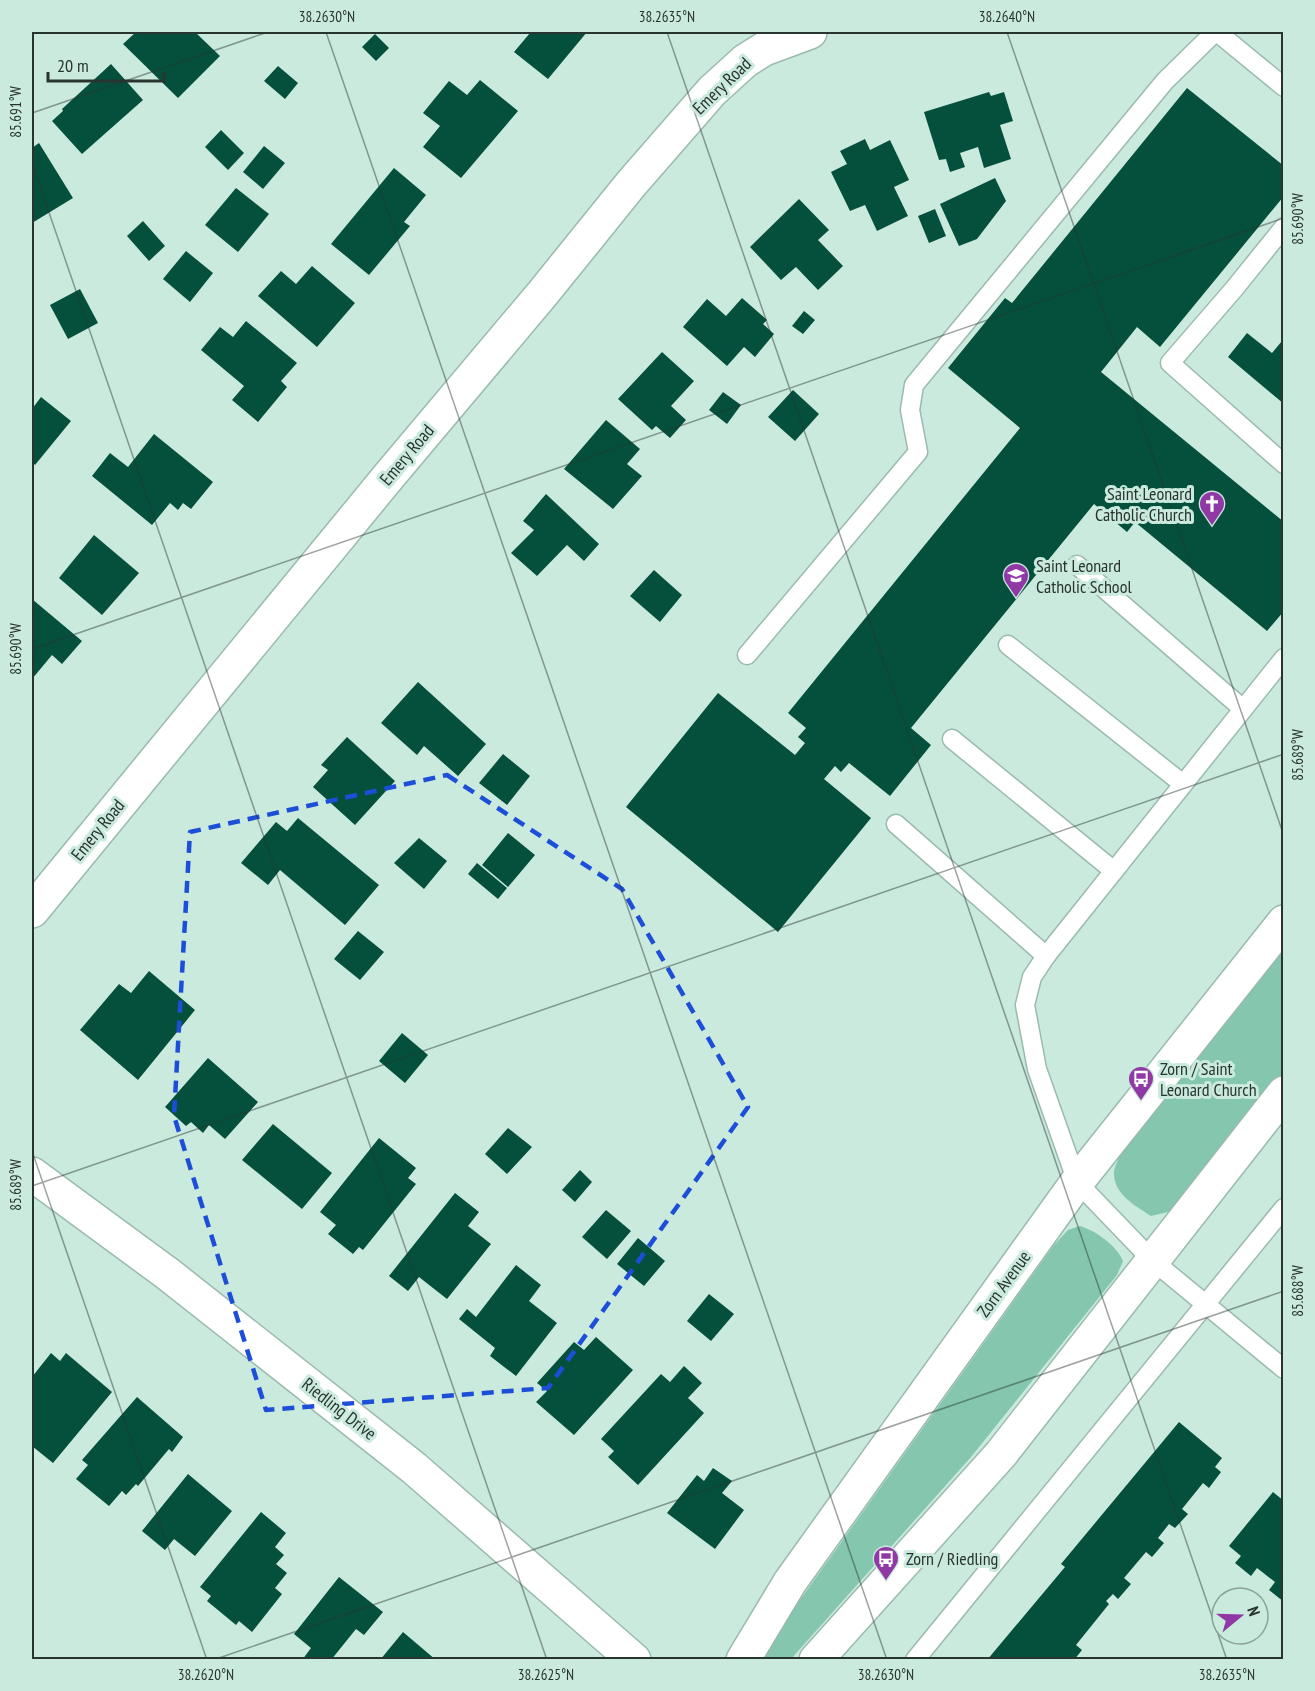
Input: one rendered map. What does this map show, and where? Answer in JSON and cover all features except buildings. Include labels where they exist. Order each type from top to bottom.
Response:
[{"type":"street","name":"Emery Road","points":[[32,911],[631,184],[712,91],[745,61],[764,49],[810,32]]},
{"type":"street","name":"Zorn Avenue","points":[[743,1659],[790,1582],[1077,1182],[1284,922]]},
{"type":"street","points":[[816,1659],[1001,1454],[1284,1093]]},
{"type":"street","name":"Riedling Drive","points":[[32,1174],[168,1274],[414,1468],[634,1659]]},
{"type":"lane","points":[[747,655],[918,452],[910,410],[914,386],[1165,81],[1216,32],[1284,87]]},
{"type":"lane","points":[[1284,227],[1170,363],[1284,464]]},
{"type":"lane","points":[[1077,564],[1243,709]]},
{"type":"lane","points":[[1008,645],[1183,784]]},
{"type":"lane","points":[[1284,658],[1046,956],[1032,977],[1025,1005],[1037,1069],[1077,1182],[1152,1260],[1284,1369]]},
{"type":"lane","points":[[952,739],[1114,871]]},
{"type":"lane","points":[[896,824],[1046,956]]},
{"type":"lane","points":[[915,1659],[1284,1208]]},
{"type":"highlighted area","points":[[447,775],[622,889],[748,1107],[548,1388],[266,1410],[174,1116],[190,832]]},
{"type":"green space","points":[[1283,946],[1283,1074],[1181,1202],[1168,1212],[1151,1216],[1121,1193],[1117,1187],[1114,1172],[1116,1163],[1123,1149]]},
{"type":"green space","points":[[1080,1226],[1099,1235],[1116,1249],[1123,1261],[1117,1275],[971,1457],[791,1659],[764,1660],[772,1639],[1054,1245],[1068,1230]]},
{"type":"place","name":"Saint Leonard Catholic Church","points":[[1212,527]]},
{"type":"place","name":"Saint Leonard Catholic School","points":[[1016,599]]},
{"type":"place","name":"Zorn / Saint Leonard Church","points":[[1141,1102]]},
{"type":"place","name":"Zorn / Riedling","points":[[886,1582]]}]
